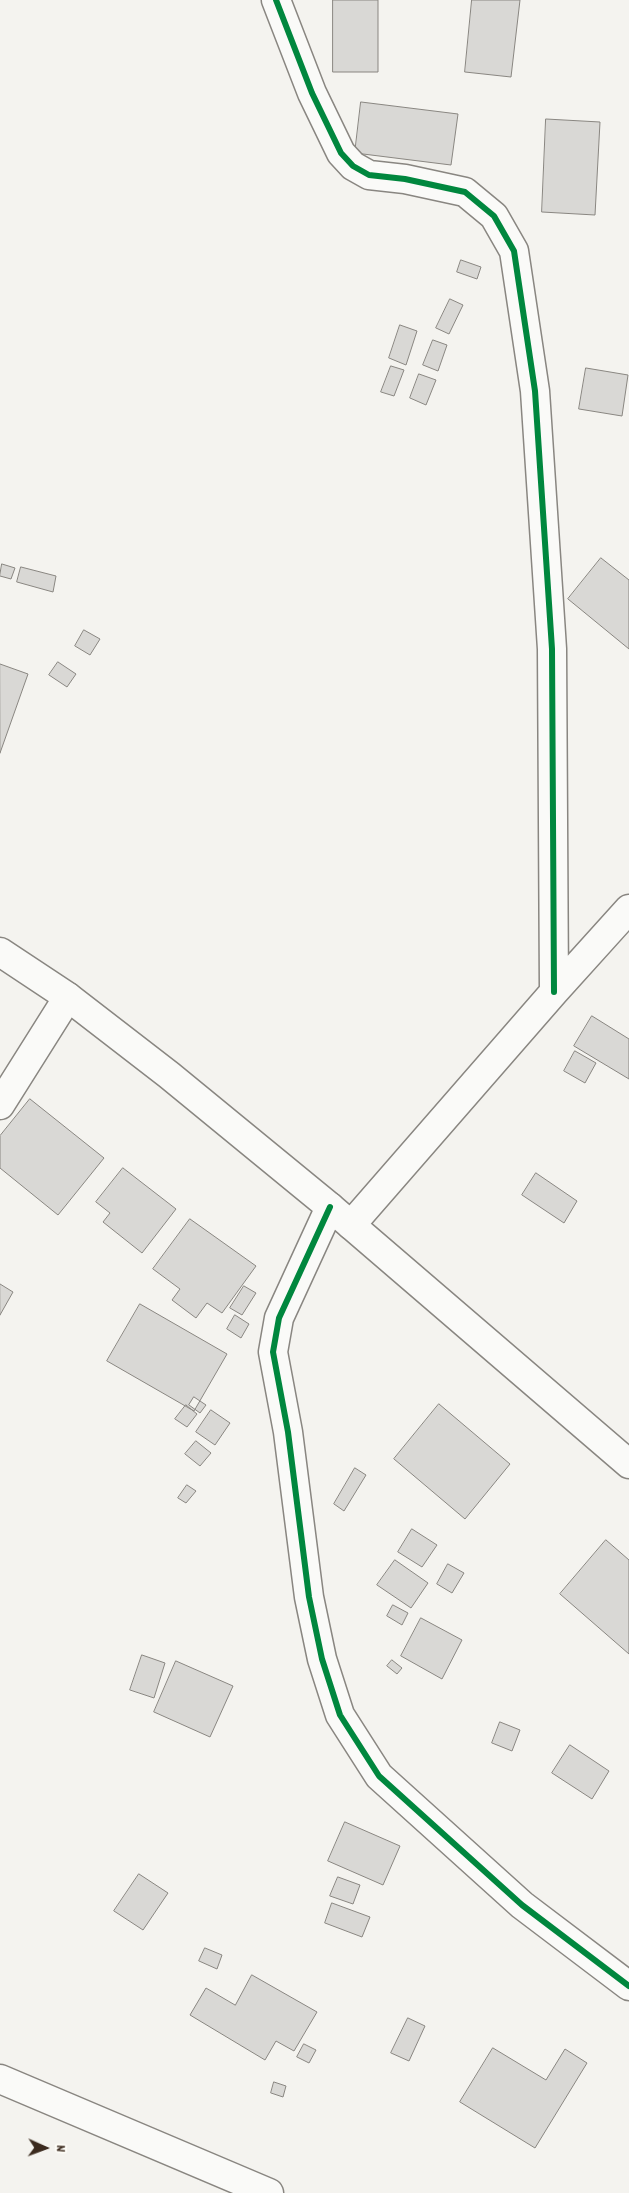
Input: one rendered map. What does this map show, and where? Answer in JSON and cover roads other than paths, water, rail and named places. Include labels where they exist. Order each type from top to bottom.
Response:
[{"type":"street","points":[[276,0],[312,93],[341,153],[353,166],[369,175],[405,179],[465,192],[494,216],[514,251],[534,391],[552,649],[554,992]]},
{"type":"street","points":[[351,1225],[629,909]]},
{"type":"street","points":[[0,952],[68,997],[169,1075],[330,1207],[629,1464]]},
{"type":"street","points":[[0,1105],[68,997]]},
{"type":"street","points":[[330,1207],[279,1318],[273,1352],[288,1432],[309,1597],[322,1659],[340,1715],[380,1776],[386,1782],[522,1905],[629,1986]]},
{"type":"street","points":[[0,2079],[269,2193]]}]
